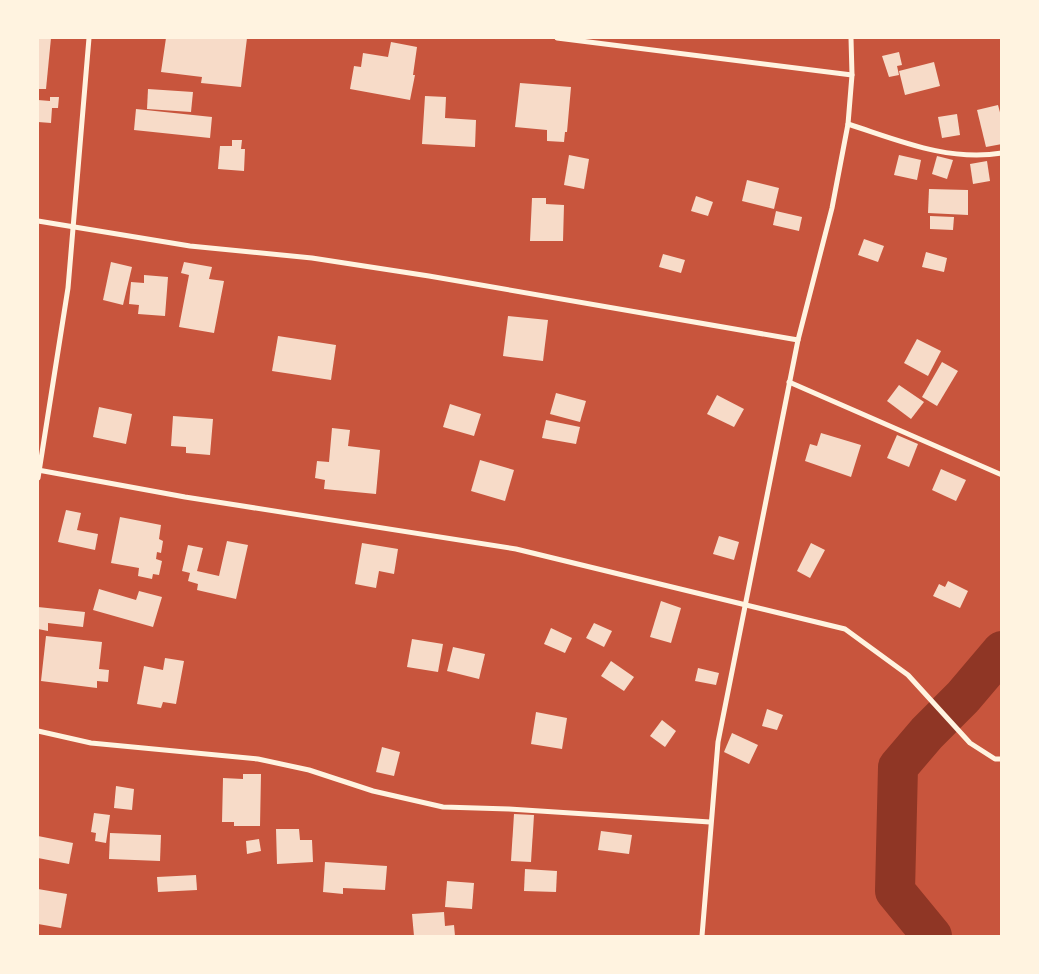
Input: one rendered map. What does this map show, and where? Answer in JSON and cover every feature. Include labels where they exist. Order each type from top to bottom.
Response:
[{"type":"street","points":[[38,478],[68,288],[89,38]]},
{"type":"street","points":[[557,38],[852,75]]},
{"type":"street","points":[[702,936],[718,742],[789,382],[832,208],[848,124],[852,75],[851,38]]},
{"type":"street","points":[[848,124],[931,150],[956,155],[1002,153]]},
{"type":"street","points":[[38,221],[190,246],[312,258],[429,276],[798,340]]},
{"type":"street","points":[[789,382],[1002,475]]},
{"type":"street","points":[[38,470],[185,496],[516,549],[744,606],[845,629],[908,675],[970,743],[995,759],[1002,759]]},
{"type":"street","points":[[38,731],[92,743],[258,760],[309,770],[373,791],[443,807],[509,809],[710,822]]},
{"type":"building","points":[[38,38],[51,38],[46,89],[38,89]]},
{"type":"building","points":[[166,38],[247,38],[241,87],[201,83],[202,77],[161,72]]},
{"type":"building","points":[[391,42],[417,47],[413,75],[415,75],[410,100],[350,89],[354,66],[361,67],[363,53],[388,57]]},
{"type":"building","points":[[899,52],[902,65],[897,66],[899,75],[889,77],[882,56]]},
{"type":"building","points":[[934,62],[940,86],[905,95],[899,71]]},
{"type":"building","points":[[520,83],[571,87],[567,132],[565,132],[564,142],[547,141],[547,130],[515,127]]},
{"type":"building","points":[[148,89],[193,92],[191,112],[147,109]]},
{"type":"building","points":[[425,96],[446,97],[445,118],[476,120],[475,147],[422,144]]},
{"type":"building","points":[[50,97],[59,97],[58,108],[52,108],[51,123],[38,122],[38,100],[50,101]]},
{"type":"building","points":[[998,105],[1002,120],[1002,144],[986,147],[977,110]]},
{"type":"building","points":[[136,109],[212,117],[210,138],[134,130]]},
{"type":"building","points":[[957,114],[960,135],[942,138],[938,117]]},
{"type":"building","points":[[232,140],[242,140],[241,149],[245,149],[244,171],[218,169],[220,146],[232,146]]},
{"type":"building","points":[[569,155],[589,159],[584,189],[564,185]]},
{"type":"building","points":[[899,155],[921,160],[917,180],[894,175]]},
{"type":"building","points":[[937,156],[953,160],[947,179],[932,174]]},
{"type":"building","points":[[987,161],[990,181],[973,184],[970,164]]},
{"type":"building","points":[[747,180],[779,188],[774,209],[742,201]]},
{"type":"building","points":[[929,189],[968,190],[968,215],[928,213]]},
{"type":"building","points":[[696,196],[713,202],[708,216],[691,211]]},
{"type":"building","points":[[532,198],[546,198],[546,204],[564,205],[563,241],[530,241]]},
{"type":"building","points":[[776,211],[802,217],[799,231],[773,225]]},
{"type":"building","points":[[930,216],[954,217],[953,230],[930,229]]},
{"type":"building","points":[[864,239],[884,246],[878,262],[858,255]]},
{"type":"building","points":[[926,252],[947,258],[944,272],[922,267]]},
{"type":"building","points":[[663,254],[685,260],[681,273],[659,267]]},
{"type":"building","points":[[111,262],[132,267],[123,305],[103,300]]},
{"type":"building","points":[[184,262],[212,267],[209,279],[224,281],[214,333],[179,327],[189,275],[181,273]]},
{"type":"building","points":[[144,275],[168,277],[165,316],[138,314],[139,305],[129,304],[131,282],[144,283]]},
{"type":"building","points":[[508,316],[548,320],[543,361],[503,356]]},
{"type":"building","points":[[278,336],[336,345],[331,380],[272,371]]},
{"type":"building","points":[[917,339],[941,351],[928,376],[904,363]]},
{"type":"building","points":[[942,362],[958,371],[937,406],[922,397]]},
{"type":"building","points":[[899,385],[924,402],[911,419],[887,401]]},
{"type":"building","points":[[556,393],[586,401],[580,422],[550,414]]},
{"type":"building","points":[[717,395],[744,409],[734,427],[707,414]]},
{"type":"building","points":[[450,404],[481,414],[474,436],[443,427]]},
{"type":"building","points":[[99,407],[132,414],[126,444],[93,437]]},
{"type":"building","points":[[173,416],[213,419],[210,455],[186,453],[186,447],[171,446]]},
{"type":"building","points":[[546,420],[580,427],[576,444],[542,438]]},
{"type":"building","points":[[332,428],[350,430],[348,446],[380,450],[376,494],[324,489],[325,480],[315,478],[317,461],[329,462]]},
{"type":"building","points":[[821,433],[861,445],[851,477],[805,461],[810,444],[817,446]]},
{"type":"building","points":[[897,435],[918,444],[909,467],[887,458]]},
{"type":"building","points":[[480,460],[514,470],[505,501],[471,491]]},
{"type":"building","points":[[941,469],[966,480],[956,501],[932,490]]},
{"type":"building","points":[[66,510],[81,513],[77,530],[98,534],[95,550],[58,542]]},
{"type":"building","points":[[120,517],[161,525],[159,539],[163,541],[161,553],[157,552],[156,559],[162,561],[159,575],[153,574],[152,579],[138,576],[139,568],[111,563]]},
{"type":"building","points":[[719,536],[739,542],[734,560],[713,554]]},
{"type":"building","points":[[227,541],[248,545],[236,599],[197,590],[198,584],[188,581],[190,573],[182,571],[188,545],[203,548],[197,571],[219,576]]},
{"type":"building","points":[[362,543],[398,549],[394,574],[379,571],[376,588],[355,584]]},
{"type":"building","points":[[811,543],[825,550],[810,578],[797,571]]},
{"type":"building","points":[[948,581],[968,591],[960,608],[933,596],[939,584],[945,587]]},
{"type":"building","points":[[99,589],[136,600],[139,591],[162,597],[153,627],[93,610]]},
{"type":"building","points":[[661,601],[681,608],[671,643],[650,637]]},
{"type":"building","points":[[38,607],[85,612],[83,627],[48,623],[48,631],[38,629]]},
{"type":"building","points":[[594,623],[612,631],[604,647],[586,638]]},
{"type":"building","points":[[551,628],[572,638],[565,653],[544,644]]},
{"type":"building","points":[[46,636],[102,642],[99,669],[109,670],[108,682],[97,681],[97,688],[41,681]]},
{"type":"building","points":[[412,639],[443,644],[438,672],[407,667]]},
{"type":"building","points":[[453,647],[485,654],[479,679],[447,671]]},
{"type":"building","points":[[165,658],[184,661],[176,704],[163,702],[161,708],[137,704],[144,666],[163,670]]},
{"type":"building","points":[[611,661],[634,677],[624,691],[601,676]]},
{"type":"building","points":[[698,668],[719,673],[716,685],[695,681]]},
{"type":"building","points":[[767,709],[783,715],[777,730],[762,726]]},
{"type":"building","points":[[536,712],[567,718],[562,749],[531,744]]},
{"type":"building","points":[[662,720],[676,731],[665,747],[650,736]]},
{"type":"building","points":[[732,733],[758,745],[749,764],[724,752]]},
{"type":"building","points":[[382,747],[400,752],[394,776],[376,772]]},
{"type":"building","points":[[243,774],[261,774],[260,826],[234,826],[234,822],[222,822],[223,778],[243,779]]},
{"type":"building","points":[[116,786],[134,789],[132,810],[114,808]]},
{"type":"building","points":[[94,813],[110,815],[106,843],[95,841],[96,833],[91,832]]},
{"type":"building","points":[[514,814],[534,815],[531,862],[511,861]]},
{"type":"building","points":[[276,829],[299,829],[300,840],[312,840],[313,862],[277,864]]},
{"type":"building","points":[[601,831],[632,835],[629,854],[598,850]]},
{"type":"building","points":[[110,833],[161,835],[160,861],[109,859]]},
{"type":"building","points":[[38,836],[73,843],[69,864],[38,858]]},
{"type":"building","points":[[259,839],[261,851],[247,854],[246,841]]},
{"type":"building","points":[[325,862],[387,866],[385,890],[343,888],[343,894],[323,892]]},
{"type":"building","points":[[525,869],[557,871],[556,892],[524,891]]},
{"type":"building","points":[[196,875],[197,890],[158,892],[157,877]]},
{"type":"building","points":[[447,881],[474,883],[472,909],[445,907]]},
{"type":"building","points":[[38,889],[67,894],[61,928],[38,924]]},
{"type":"building","points":[[444,912],[445,926],[454,925],[455,936],[414,936],[412,914]]},
{"type":"waterway","points":[[932,936],[895,891],[898,767],[927,733],[963,697],[1002,651]]}]
